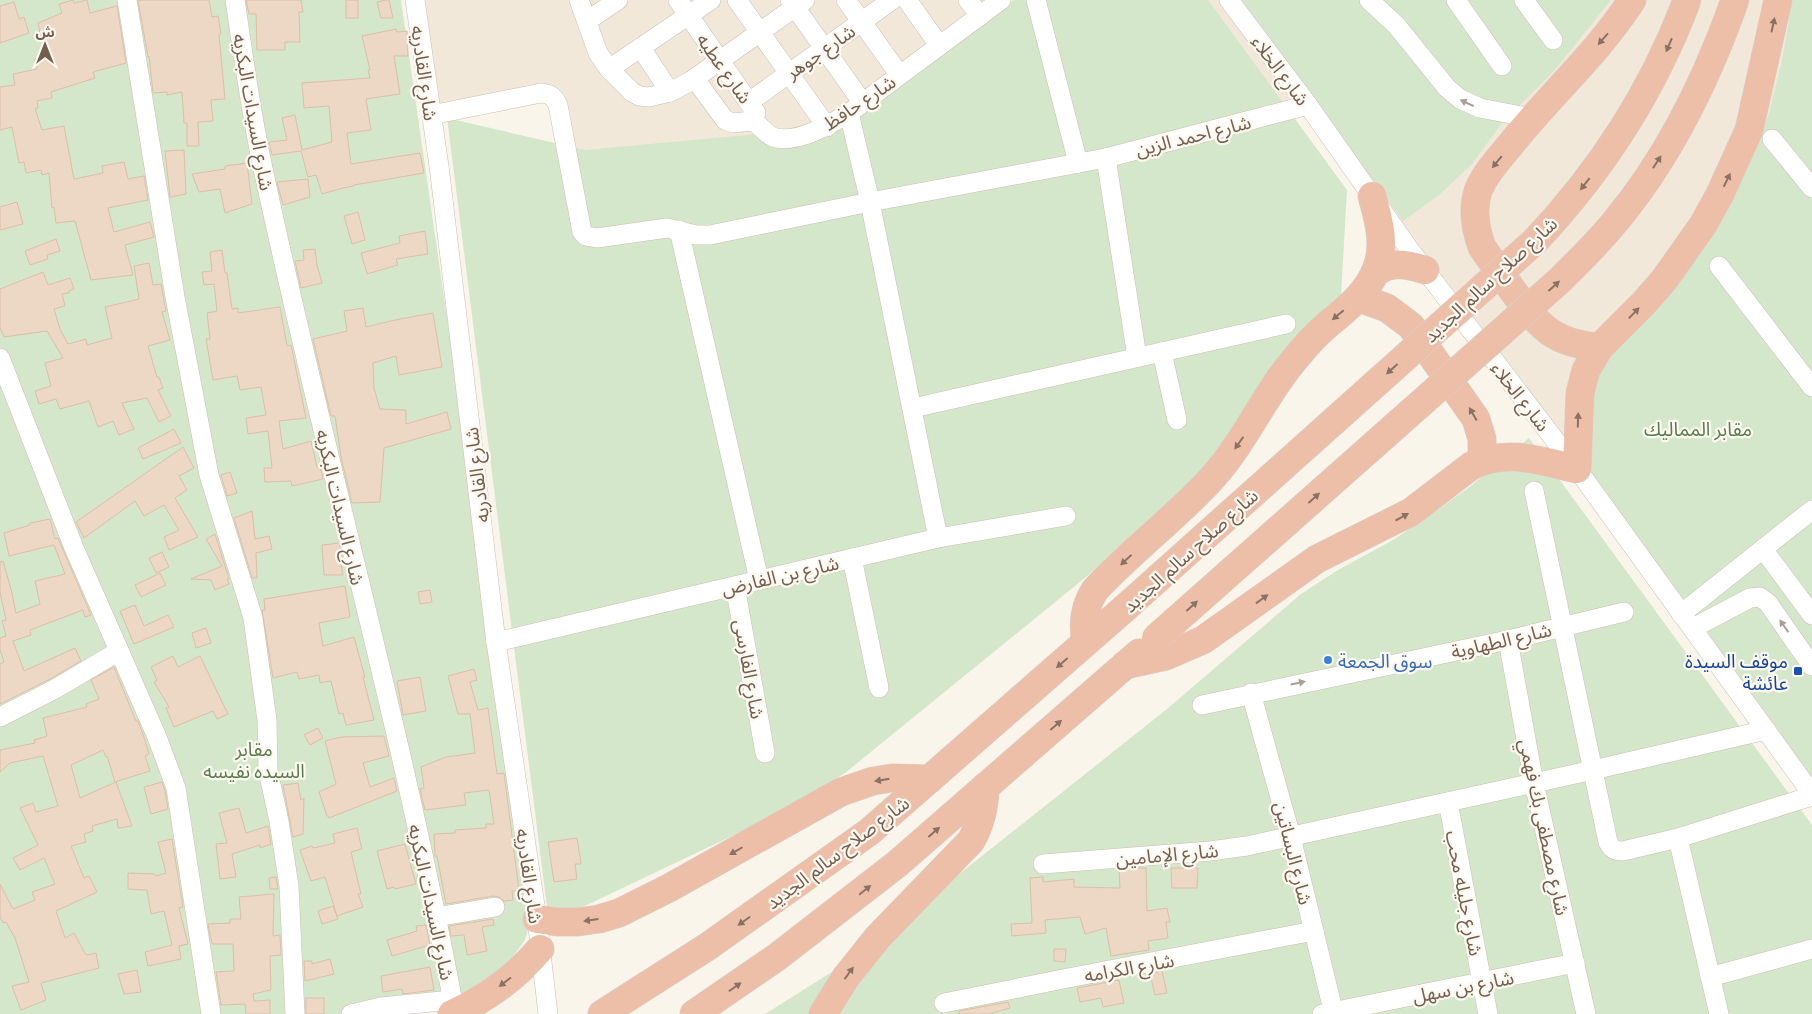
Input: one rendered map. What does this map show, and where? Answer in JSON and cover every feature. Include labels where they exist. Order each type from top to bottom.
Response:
[{"type":"highway","points":[[1600,347],[1584,346],[1556,336],[1533,318],[1488,256],[1478,236],[1474,213],[1482,181],[1532,118],[1610,32],[1632,0]]},
{"type":"highway","name":"شارع صلاح سالم الجديد","points":[[602,1014],[707,947],[869,832],[1125,608],[1536,241],[1593,174],[1632,116],[1665,54],[1687,0]]},
{"type":"highway","points":[[694,1014],[784,952],[897,864],[1126,665],[1559,281],[1615,223],[1644,183],[1680,124],[1712,61],[1735,0]]},
{"type":"highway","points":[[1126,665],[1166,656],[1203,640],[1304,568],[1332,551],[1411,512],[1471,466],[1482,460],[1492,457],[1515,456],[1577,469],[1580,394],[1586,370],[1600,347],[1664,280],[1698,232],[1720,194],[1749,130],[1778,0]]},
{"type":"highway","points":[[1086,642],[1084,615],[1095,590],[1213,476],[1243,439],[1267,397],[1294,360],[1324,327],[1359,298],[1370,285],[1382,251],[1378,220],[1372,196]]},
{"type":"highway","points":[[1375,273],[1394,264],[1408,265],[1425,270]]},
{"type":"highway","points":[[1359,298],[1387,308],[1411,326],[1476,419],[1482,439],[1482,460]]},
{"type":"highway","points":[[537,920],[578,922],[599,919],[619,913],[676,885],[841,792],[874,781],[892,778],[930,779]]},
{"type":"highway","points":[[823,1014],[846,977],[878,937],[971,840],[983,815],[985,787]]},
{"type":"highway","points":[[453,1009],[479,1000],[501,986],[540,949]]},
{"type":"street","points":[[127,0],[175,297],[203,448],[209,475],[253,618],[266,720],[268,771],[279,822],[289,886],[295,1014]]},
{"type":"street","name":"شارع السيدات البكريه","points":[[235,0],[260,156],[418,831],[453,1009]]},
{"type":"street","name":"شارع القادريه","points":[[415,0],[441,185],[496,642],[537,920],[548,1014]]},
{"type":"street","points":[[579,0],[598,53],[609,70],[632,92],[648,98],[670,92],[691,81],[760,32],[797,2],[856,107],[870,202],[938,538]]},
{"type":"street","points":[[587,21],[618,0]]},
{"type":"street","points":[[609,70],[640,48],[683,8],[711,0]]},
{"type":"street","points":[[737,0],[827,127]]},
{"type":"street","points":[[846,0],[899,74]]},
{"type":"street","name":"شارع جوهر","points":[[749,102],[892,0]]},
{"type":"street","points":[[907,0],[939,45]]},
{"type":"street","points":[[968,0],[980,16]]},
{"type":"street","name":"شارع حافظ","points":[[771,137],[794,137],[827,127],[1001,0]]},
{"type":"street","points":[[1036,0],[1078,163]]},
{"type":"street","name":"شارع الخلاء","points":[[1229,0],[1308,105],[1425,270],[1577,469],[1811,790]]},
{"type":"street","points":[[1369,0],[1396,25],[1446,88],[1460,100],[1480,108],[1532,118]]},
{"type":"street","points":[[1456,0],[1502,66]]},
{"type":"street","points":[[1524,0],[1552,40]]},
{"type":"street","name":"شارع عطيه","points":[[683,8],[749,102],[771,137]]},
{"type":"street","points":[[640,48],[670,92]]},
{"type":"street","points":[[691,81],[698,83],[725,120],[733,123],[752,120],[771,137]]},
{"type":"street","name":"شارع احمد الزين","points":[[431,115],[541,93],[549,94],[555,98],[558,105],[582,232],[586,236],[597,238],[667,228],[696,235],[710,235],[870,202],[1106,158],[1308,105]]},
{"type":"street","points":[[1772,139],[1812,188]]},
{"type":"street","points":[[1106,158],[1137,358]]},
{"type":"street","points":[[679,230],[759,580]]},
{"type":"street","points":[[1719,266],[1812,387]]},
{"type":"street","points":[[913,408],[1286,324]]},
{"type":"street","points":[[1162,352],[1177,420]]},
{"type":"street","points":[[0,358],[74,548],[157,737],[176,788],[211,1014]]},
{"type":"street","points":[[1534,491],[1608,842],[1611,848],[1615,851],[1623,851],[1678,838],[1811,790]]},
{"type":"street","points":[[1687,621],[1763,549],[1812,510]]},
{"type":"street","name":"شارع بن الفارض","points":[[496,642],[938,538],[1066,516]]},
{"type":"street","points":[[1763,549],[1812,615]]},
{"type":"street","points":[[852,558],[879,688]]},
{"type":"street","name":"شارع الفارسى","points":[[735,586],[765,753]]},
{"type":"street","points":[[1687,621],[1750,598],[1760,597],[1768,603],[1812,666]]},
{"type":"street","name":"شارع الطهاوية","points":[[1202,705],[1251,693],[1508,640],[1624,612]]},
{"type":"street","name":"شارع مصطفى بك فهمي","points":[[1508,640],[1534,783],[1586,1014]]},
{"type":"street","points":[[0,717],[55,689],[119,651]]},
{"type":"street","name":"شارع البساتين","points":[[1251,693],[1292,837],[1314,931],[1329,1013]]},
{"type":"street","name":"شارع الإمامين","points":[[1042,864],[1210,851],[1248,846],[1766,730]]},
{"type":"street","name":"شارع جليله محب","points":[[1448,802],[1488,1014]]},
{"type":"street","points":[[1678,838],[1719,1014]]},
{"type":"street","points":[[436,917],[495,907]]},
{"type":"street","name":"شارع الكرامه","points":[[944,1003],[1314,931]]},
{"type":"street","points":[[1710,977],[1812,949]]},
{"type":"street","name":"شارع بن سهل","points":[[1329,1013],[1575,963]]},
{"type":"street","points":[[351,1014],[381,1007],[453,1009]]},
{"type":"shaded area","points":[[422,0],[1812,0],[1812,797],[1308,102],[585,244],[557,94],[437,118]]},
{"type":"green space","name":"مقابر السيده نفيسه","points":[[0,0],[401,0],[533,912],[525,940],[515,954],[504,966],[477,986],[462,994],[386,1014],[0,1014]]},
{"type":"green space","points":[[1014,0],[1208,0],[1347,190],[1341,297],[1322,311],[1301,334],[1231,439],[1156,520],[845,773],[774,816],[549,923],[447,118],[585,150],[846,126]]},
{"type":"green space","points":[[1240,0],[1611,0],[1554,71],[1502,123],[1472,164],[1439,195],[1403,221]]},
{"type":"green space","name":"مقابر المماليك","points":[[1792,0],[1812,0],[1812,778],[1564,440],[1589,384],[1735,193],[1760,140],[1769,113],[1783,56]]},
{"type":"green space","points":[[1529,438],[1812,825],[1812,1014],[765,1014],[851,960],[1167,709],[1301,594],[1338,570],[1393,540],[1436,511],[1468,488]]},
{"type":"building","points":[[73,0],[74,3],[87,0],[90,13],[117,6],[126,63],[93,72],[95,78],[51,92],[52,98],[37,101],[38,108],[35,109],[42,130],[64,126],[74,179],[103,173],[102,166],[124,162],[128,179],[144,176],[148,200],[108,208],[114,232],[150,222],[154,237],[125,245],[133,275],[91,280],[75,221],[56,223],[54,207],[52,208],[49,173],[42,175],[41,170],[26,173],[24,162],[19,163],[12,127],[0,130],[0,87],[15,85],[13,74],[37,69],[35,59],[45,56],[38,23],[62,13],[59,4]]},
{"type":"building","points":[[209,0],[212,17],[218,16],[225,99],[211,100],[213,121],[198,122],[199,146],[187,146],[187,123],[184,123],[182,92],[167,95],[167,92],[153,93],[149,56],[138,1]]},
{"type":"building","points":[[246,0],[301,0],[303,12],[299,12],[300,42],[285,42],[285,50],[257,50],[256,14],[249,14]]},
{"type":"building","points":[[346,0],[358,0],[358,18],[346,18]]},
{"type":"building","points":[[389,0],[393,18],[381,18],[377,2]]},
{"type":"building","points":[[14,2],[19,19],[24,17],[29,33],[0,43],[0,6]]},
{"type":"building","points":[[396,29],[397,32],[407,31],[408,56],[394,56],[400,94],[366,99],[371,130],[347,133],[351,164],[420,153],[424,173],[354,185],[322,194],[316,175],[308,177],[301,151],[272,155],[269,142],[287,140],[282,118],[295,115],[302,150],[332,142],[329,106],[304,108],[302,83],[370,78],[362,36]]},
{"type":"building","points":[[184,150],[186,194],[170,197],[165,151]]},
{"type":"building","points":[[247,163],[252,204],[225,213],[220,189],[199,192],[192,174],[225,169],[225,166]]},
{"type":"building","points":[[308,179],[310,197],[283,205],[277,182]]},
{"type":"building","points":[[17,202],[23,224],[0,230],[0,207]]},
{"type":"building","points":[[358,212],[365,240],[352,244],[344,216]]},
{"type":"building","points":[[425,231],[428,254],[396,259],[398,265],[367,274],[361,253],[400,243],[399,236]]},
{"type":"building","points":[[56,239],[60,251],[47,255],[48,259],[30,265],[25,251]]},
{"type":"building","points":[[315,249],[322,283],[301,288],[295,261],[304,260],[303,250]]},
{"type":"building","points":[[222,250],[232,309],[238,308],[238,313],[280,307],[287,346],[291,345],[306,418],[279,421],[283,449],[311,441],[317,467],[320,466],[323,479],[292,486],[291,481],[265,482],[264,468],[272,468],[268,431],[248,434],[246,418],[266,415],[261,387],[240,390],[237,376],[213,380],[206,339],[210,339],[207,313],[217,311],[214,284],[204,285],[202,272],[212,271],[210,252]]},
{"type":"building","points":[[149,263],[153,285],[161,284],[166,311],[162,312],[170,340],[148,346],[157,377],[159,377],[163,388],[158,390],[171,416],[159,422],[147,398],[122,403],[134,429],[119,435],[113,421],[98,427],[89,401],[60,409],[56,399],[39,404],[35,391],[51,386],[45,363],[63,358],[47,331],[4,337],[0,328],[0,289],[43,272],[48,285],[70,278],[74,289],[69,291],[69,293],[62,294],[65,306],[54,309],[60,329],[68,344],[86,339],[87,345],[112,338],[105,307],[139,299],[134,266]]},
{"type":"building","points":[[363,308],[366,327],[433,313],[442,367],[399,375],[396,356],[373,363],[374,388],[380,409],[406,410],[406,424],[447,412],[451,429],[384,448],[380,502],[352,503],[341,457],[335,416],[331,416],[313,339],[347,331],[344,311]]},
{"type":"building","points":[[174,429],[181,443],[143,459],[138,448]]},
{"type":"building","points":[[183,447],[194,468],[179,476],[187,490],[175,498],[198,537],[169,550],[164,537],[179,530],[164,505],[144,516],[135,501],[84,538],[76,522]]},
{"type":"building","points":[[230,472],[237,493],[227,496],[221,475]]},
{"type":"building","points":[[252,511],[255,539],[269,536],[272,549],[256,553],[257,578],[252,578],[234,518]]},
{"type":"building","points":[[50,519],[55,539],[58,538],[91,615],[85,617],[83,610],[30,630],[31,635],[13,641],[24,671],[75,648],[81,661],[0,704],[0,664],[4,662],[0,650],[0,638],[6,636],[2,621],[6,620],[0,592],[0,562],[3,561],[16,613],[40,604],[35,581],[65,574],[54,545],[9,556],[4,533],[30,525],[30,523]]},
{"type":"building","points":[[215,534],[229,584],[215,590],[211,580],[191,579],[222,566],[206,539]]},
{"type":"building","points":[[339,543],[343,575],[324,575],[322,545]]},
{"type":"building","points":[[162,552],[169,567],[156,573],[149,558]]},
{"type":"building","points":[[160,573],[166,585],[141,597],[135,585]]},
{"type":"building","points":[[345,586],[350,617],[319,623],[323,646],[354,637],[374,720],[346,725],[343,713],[339,714],[331,681],[320,683],[319,675],[299,679],[297,672],[273,678],[262,610],[265,610],[264,599]]},
{"type":"building","points":[[430,590],[432,602],[420,604],[418,592]]},
{"type":"building","points":[[135,605],[144,626],[168,615],[174,627],[134,644],[120,611]]},
{"type":"building","points":[[206,628],[211,643],[196,648],[192,633]]},
{"type":"building","points":[[173,656],[178,667],[200,656],[228,714],[217,719],[213,711],[174,727],[166,708],[169,707],[154,682],[157,680],[151,667]]},
{"type":"building","points":[[114,667],[143,734],[149,754],[145,756],[150,771],[115,782],[107,756],[103,750],[71,765],[80,798],[116,782],[132,826],[118,828],[117,819],[92,826],[93,831],[84,834],[86,842],[71,846],[84,878],[89,876],[97,892],[56,911],[65,938],[74,933],[86,955],[96,953],[99,968],[41,983],[46,1000],[21,1010],[12,986],[29,982],[15,938],[6,922],[3,923],[0,917],[0,884],[13,909],[35,900],[32,892],[55,884],[44,858],[20,870],[13,858],[38,845],[20,808],[33,803],[36,812],[58,806],[43,756],[10,763],[0,772],[0,750],[35,743],[34,740],[47,736],[43,718],[87,707],[86,704],[99,699],[91,680]]},
{"type":"building","points":[[474,669],[477,680],[470,682],[478,710],[488,708],[497,774],[504,773],[519,890],[512,891],[513,900],[504,901],[499,897],[493,896],[446,904],[437,856],[435,856],[434,834],[455,833],[455,830],[486,828],[486,824],[494,824],[489,790],[464,793],[466,805],[425,810],[420,789],[424,788],[421,767],[446,757],[475,753],[470,714],[458,714],[448,676]]},
{"type":"building","points":[[420,677],[426,711],[403,715],[397,681]]},
{"type":"building","points":[[318,728],[323,738],[310,745],[304,735]]},
{"type":"building","points":[[384,736],[389,756],[363,763],[370,787],[394,778],[397,791],[329,818],[319,792],[336,784],[325,741],[341,737]]},
{"type":"building","points":[[162,782],[168,809],[151,814],[144,787]]},
{"type":"building","points":[[298,783],[301,800],[304,798],[303,834],[293,837],[283,785]]},
{"type":"building","points":[[239,808],[246,833],[268,826],[271,844],[260,848],[260,845],[232,854],[236,877],[220,879],[216,844],[227,843],[219,813]]},
{"type":"building","points":[[357,828],[362,849],[351,852],[361,894],[358,894],[363,907],[337,916],[325,877],[311,881],[300,850],[312,846],[313,848],[335,843],[333,834]]},
{"type":"building","points":[[577,838],[581,864],[575,864],[577,879],[554,882],[548,842]]},
{"type":"building","points":[[172,839],[183,907],[179,908],[188,944],[179,946],[181,959],[148,966],[145,952],[172,945],[164,911],[151,914],[147,890],[128,889],[128,873],[155,874],[156,876],[166,873],[158,842]]},
{"type":"building","points":[[405,844],[416,884],[387,889],[377,851]]},
{"type":"building","points":[[1146,868],[1147,911],[1167,908],[1170,922],[1166,922],[1168,938],[1148,941],[1149,950],[1111,956],[1106,928],[1085,934],[1080,917],[1045,920],[1046,933],[1012,936],[1011,924],[1032,923],[1030,878],[1043,877],[1043,882],[1074,879],[1074,887],[1120,888],[1119,869]]},
{"type":"building","points":[[1171,868],[1198,868],[1197,888],[1172,888]]},
{"type":"building","points":[[276,877],[278,889],[270,889],[269,878]]},
{"type":"building","points":[[274,894],[273,936],[280,935],[281,955],[270,956],[271,990],[253,994],[254,1001],[270,1000],[270,1014],[246,1014],[245,1004],[221,1005],[216,972],[234,971],[233,944],[212,944],[208,924],[230,923],[230,919],[241,919],[239,897]]},
{"type":"building","points":[[333,906],[338,919],[322,924],[318,911]]},
{"type":"building","points":[[493,919],[494,925],[482,927],[487,951],[467,955],[464,935],[451,936],[449,926]]},
{"type":"building","points":[[426,925],[430,945],[392,956],[387,940],[417,931],[416,926]]},
{"type":"building","points":[[1054,949],[1066,949],[1065,962],[1054,961]]},
{"type":"building","points":[[330,959],[334,974],[305,981],[304,961],[312,961],[312,964]]},
{"type":"building","points":[[430,967],[434,990],[403,994],[402,989],[383,992],[381,976]]},
{"type":"building","points":[[137,970],[141,992],[124,994],[118,974]]},
{"type":"building","points":[[1162,971],[1167,993],[1155,995],[1150,974]]},
{"type":"building","points":[[1119,980],[1124,1003],[1103,1007],[1101,998],[1080,1002],[1077,988]]},
{"type":"building","points":[[306,998],[324,998],[324,1014],[306,1014]]},
{"type":"building","points":[[1008,1002],[1010,1008],[989,1014],[959,1014],[959,1011]]},
{"type":"place","name":"سوق الجمعة","points":[[1328,660]]},
{"type":"place","name":"موقف السيدة عائشة","points":[[1798,671]]}]
